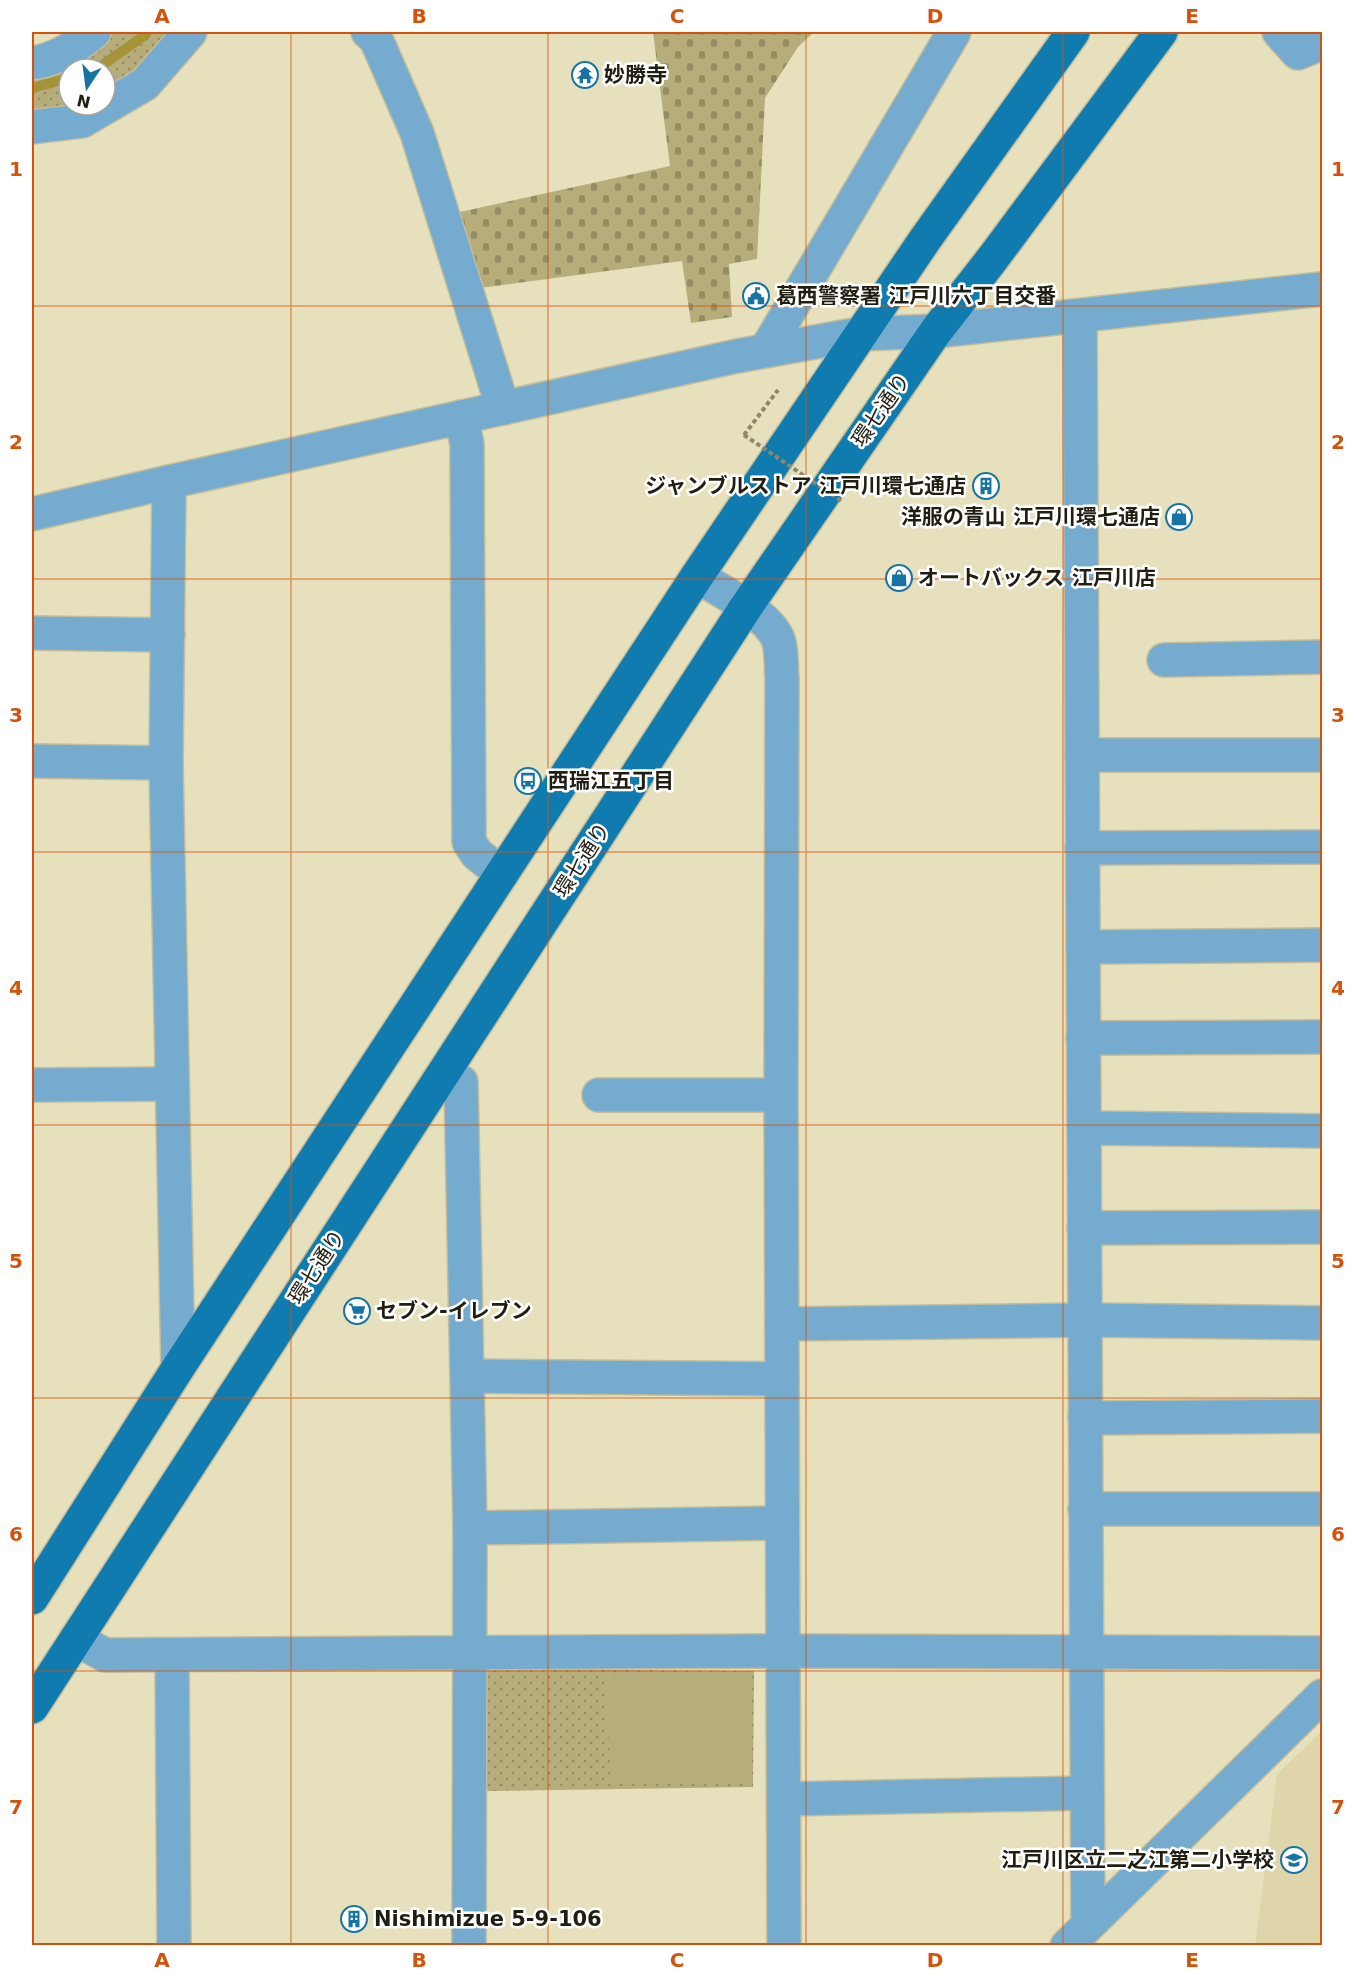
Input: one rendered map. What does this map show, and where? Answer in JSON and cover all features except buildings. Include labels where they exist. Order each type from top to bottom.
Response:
[{"type":"main road","points":[[32,1598],[178,1368],[697,576],[860,334],[1073,32]]},
{"type":"main road","name":"環七通り","points":[[32,1707],[746,607],[936,331],[1161,32]]},
{"type":"street","points":[[32,63],[74,49],[94,32]]},
{"type":"street","points":[[368,32],[376,39],[417,133],[503,408]]},
{"type":"street","points":[[766,350],[954,32]]},
{"type":"street","points":[[1279,32],[1298,53],[1323,43]]},
{"type":"street","points":[[32,127],[82,122],[145,84],[182,35]]},
{"type":"street","points":[[32,514],[766,350],[860,334],[936,331],[1323,289]]},
{"type":"street","points":[[1077,1935],[1087,1793],[1080,316]]},
{"type":"street","points":[[462,417],[467,444],[469,842],[477,854],[502,874]]},
{"type":"street","points":[[169,482],[166,763],[178,1368]]},
{"type":"street","points":[[697,576],[771,626],[779,643],[782,680],[784,1946]]},
{"type":"street","points":[[32,633],[168,635]]},
{"type":"street","points":[[1164,660],[1323,657]]},
{"type":"street","points":[[1082,755],[1323,754]]},
{"type":"street","points":[[32,761],[166,763]]},
{"type":"street","points":[[1082,848],[1323,847]]},
{"type":"street","points":[[1083,947],[1323,945]]},
{"type":"street","points":[[1083,1038],[1323,1037]]},
{"type":"street","points":[[444,1073],[461,1082],[470,1527],[469,1946]]},
{"type":"street","points":[[32,1085],[171,1084]]},
{"type":"street","points":[[600,1095],[781,1095]]},
{"type":"street","points":[[1084,1128],[1323,1131]]},
{"type":"street","points":[[1084,1228],[1323,1227]]},
{"type":"street","points":[[782,1324],[1085,1320],[1323,1323]]},
{"type":"street","points":[[468,1376],[782,1379]]},
{"type":"street","points":[[1085,1418],[1323,1416]]},
{"type":"street","points":[[1085,1509],[1323,1509]]},
{"type":"street","points":[[470,1527],[782,1523]]},
{"type":"street","points":[[76,1639],[105,1655],[782,1651],[1323,1653]]},
{"type":"street","points":[[172,1655],[174,1946]]},
{"type":"street","points":[[1077,1935],[1323,1696]]},
{"type":"street","points":[[784,1799],[1087,1793]]},
{"type":"path","points":[[780,387],[744,435],[843,502]]},
{"type":"shaded area","name":"江戸川区立二之江第二小学校","points":[[1322,1731],[1322,1945],[1255,1945],[1277,1774]]},
{"type":"green space","points":[[108,32],[175,32],[139,76],[117,88],[117,57],[57,57],[57,109],[32,112],[32,68]]},
{"type":"green space","points":[[653,32],[814,32],[798,47],[765,98],[757,259],[729,264],[732,317],[691,323],[682,261],[480,288],[460,212],[670,166]]},
{"type":"green space","points":[[485,1669],[754,1671],[753,1787],[487,1791]]},
{"type":"green space","points":[[605,1673],[750,1676],[749,1784],[611,1781]]},
{"type":"waterway","points":[[114,57],[147,32]]},
{"type":"waterway","points":[[32,88],[57,81]]},
{"type":"place","name":"妙勝寺","points":[[585,75]]},
{"type":"place","name":"葛西警察署 江戸川六丁目交番","points":[[756,296]]},
{"type":"place","name":"ジャンブルストア 江戸川環七通店","points":[[986,486]]},
{"type":"place","name":"洋服の青山 江戸川環七通店","points":[[1179,517]]},
{"type":"place","name":"オートバックス 江戸川店","points":[[899,578]]},
{"type":"place","name":"西瑞江五丁目","points":[[528,781]]},
{"type":"place","name":"セブン-イレブン","points":[[357,1311]]},
{"type":"place","name":"江戸川区立二之江第二小学校","points":[[1294,1860]]},
{"type":"place","name":"Nishimizue 5-9-106","points":[[354,1919]]}]
